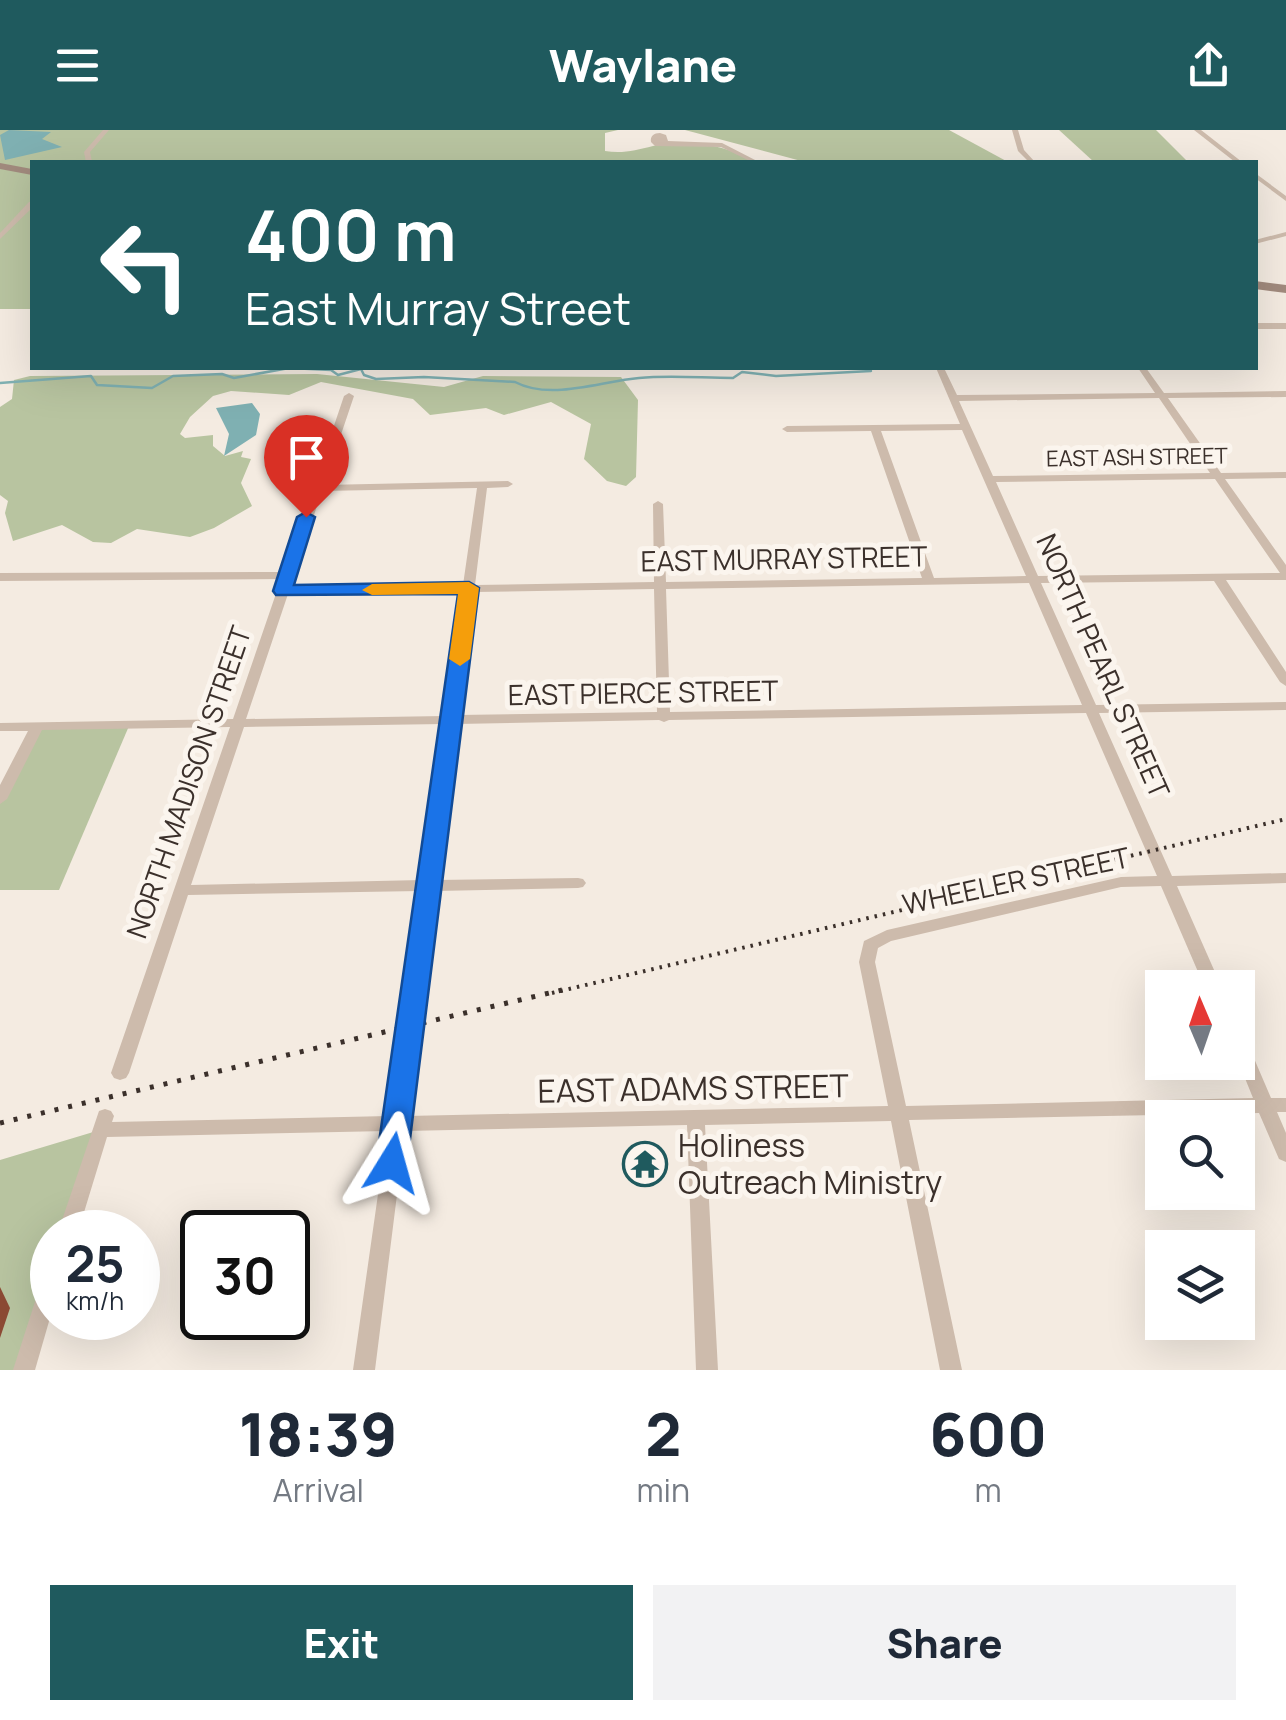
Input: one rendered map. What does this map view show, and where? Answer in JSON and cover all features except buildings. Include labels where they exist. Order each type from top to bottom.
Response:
[{"type":"main road","points":[[0,166],[30,172]]},
{"type":"main road","points":[[1258,286],[1286,289]]},
{"type":"street","points":[[89,160],[87,152],[106,130]]},
{"type":"street","points":[[1014,130],[1021,150],[1030,160]]},
{"type":"street","points":[[1197,130],[1236,160]]},
{"type":"street","points":[[666,143],[722,146],[752,160]]},
{"type":"street","points":[[1258,177],[1286,199]]},
{"type":"street","points":[[0,237],[30,206]]},
{"type":"street","points":[[1258,241],[1286,234]]},
{"type":"street","points":[[1258,326],[1286,326]]},
{"type":"street","name":"NORTH PEARL STREET","points":[[941,370],[1206,970]]},
{"type":"street","points":[[1143,370],[1286,574]]},
{"type":"street","points":[[954,398],[1286,394]]},
{"type":"street","name":"NORTH MADISON STREET","points":[[120,1073],[349,396]]},
{"type":"street","points":[[787,428],[968,427]]},
{"type":"street","points":[[875,428],[929,581]]},
{"type":"street","name":"EAST ASH STREET","points":[[990,480],[1286,475]]},
{"type":"street","points":[[315,488],[508,484]]},
{"type":"street","points":[[364,1370],[482,487]]},
{"type":"street","points":[[658,504],[664,718]]},
{"type":"street","name":"EAST MURRAY STREET","points":[[283,591],[1286,574]]},
{"type":"street","points":[[0,577],[288,575]]},
{"type":"street","points":[[1218,577],[1286,682]]},
{"type":"street","name":"EAST PIERCE STREET","points":[[0,727],[1286,706]]},
{"type":"street","points":[[0,799],[37,726]]},
{"type":"street","points":[[1169,881],[1286,878]]},
{"type":"street","name":"WHEELER STREET","points":[[901,1114],[867,962],[874,941],[1106,884],[1169,881]]},
{"type":"street","points":[[182,890],[578,883]]},
{"type":"street","points":[[1254,1080],[1286,1154]]},
{"type":"street","name":"EAST ADAMS STREET","points":[[75,1210],[103,1123],[397,1126],[1286,1104]]},
{"type":"street","points":[[901,1114],[952,1370]]},
{"type":"street","points":[[696,1120],[707,1370]]},
{"type":"street","points":[[24,1370],[33,1340]]},
{"type":"green space","points":[[0,130],[618,130],[605,133],[605,151],[692,143],[719,147],[751,160],[30,160],[30,309],[0,309]]},
{"type":"green space","points":[[685,130],[949,130],[1004,160],[798,160]]},
{"type":"green space","points":[[1059,130],[1156,130],[1186,160],[1092,160]]},
{"type":"green space","points":[[317,374],[444,387],[483,376],[621,377],[638,400],[636,477],[626,486],[607,481],[584,459],[591,424],[551,402],[504,415],[486,408],[430,415],[413,399],[321,382],[289,395],[231,391],[213,396],[190,417],[180,434],[185,438],[213,435],[213,446],[225,456],[243,451],[241,457],[251,459],[241,483],[252,506],[190,537],[137,529],[111,543],[93,542],[62,525],[13,541],[5,513],[8,501],[0,495],[0,407],[12,399],[14,380],[30,376]]},
{"type":"green space","points":[[129,726],[59,890],[0,890],[0,799],[37,727]]},
{"type":"green space","points":[[100,1130],[75,1210],[30,1210],[30,1340],[33,1340],[24,1370],[0,1370],[0,1160]]},
{"type":"water","points":[[9,130],[51,132],[42,139],[62,147],[5,160],[0,135]]},
{"type":"water","points":[[252,403],[260,414],[256,435],[224,456],[229,434],[216,408]]},
{"type":"waterway","points":[[0,383],[91,376],[97,385],[152,388],[173,376],[222,374],[234,378],[278,370]]},
{"type":"waterway","points":[[331,370],[338,375],[357,370]]},
{"type":"waterway","points":[[362,370],[376,379],[424,377],[515,382],[544,390],[651,377],[733,378],[742,372],[776,376],[871,371]]},
{"type":"railway","points":[[552,993],[1286,819]]},
{"type":"railway","points":[[0,1123],[562,990]]},
{"type":"slow traffic","points":[[372,590],[469,588],[460,659]]},
{"type":"place","name":"Holiness Outreach Ministry","points":[[645,1164]]},
{"type":"route","points":[[306,517],[283,591],[469,588],[392,1163]]}]
